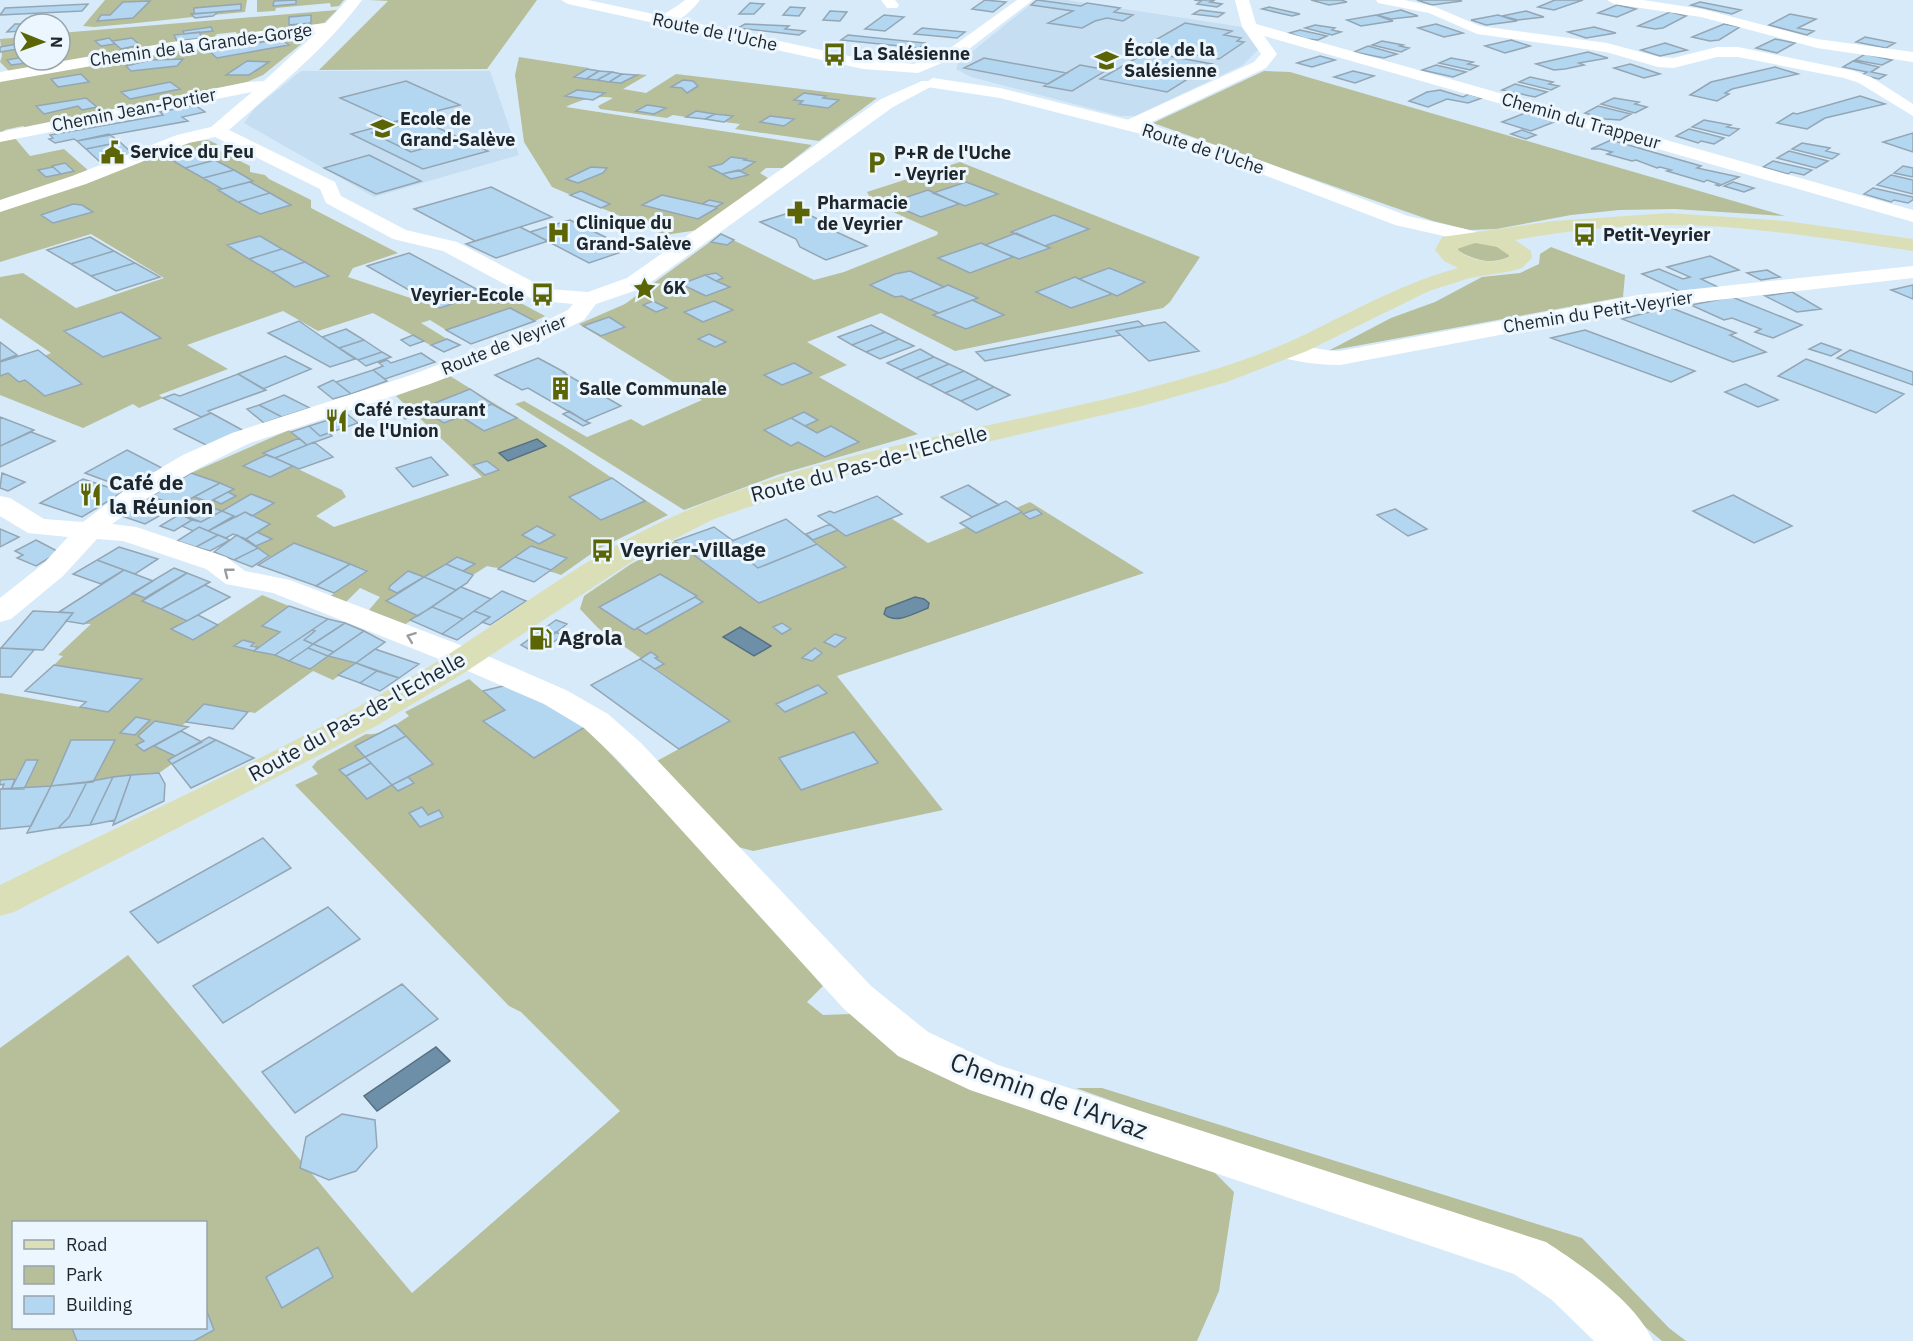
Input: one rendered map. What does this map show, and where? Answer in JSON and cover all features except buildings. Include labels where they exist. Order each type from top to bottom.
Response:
[{"type":"main road","points":[[1493,267],[1462,261],[1447,251],[1450,242],[1554,226],[1645,220],[1707,220],[1786,227],[1913,245]]},
{"type":"main road","points":[[1481,238],[1510,244],[1521,254],[1540,241],[1591,224]]},
{"type":"main road","name":"Route du Pas-de-l'Echelle","points":[[1420,285],[1446,263],[1447,251]]},
{"type":"main road","name":"Route du Pas-de-l'Echelle","points":[[0,902],[328,737],[465,658],[618,554],[666,529],[721,506],[819,473],[879,457],[1178,389],[1286,352],[1420,285],[1456,273],[1515,263],[1521,254]]},
{"type":"street","points":[[0,206],[88,177],[183,139],[217,130],[331,27],[355,0]]},
{"type":"street","name":"Route de l'Uche","points":[[567,0],[938,78],[1131,125],[1220,152],[1402,221],[1481,238]]},
{"type":"street","points":[[663,21],[677,15],[693,0]]},
{"type":"street","points":[[906,73],[955,52],[1026,0]]},
{"type":"street","points":[[1131,125],[1260,65],[1269,54],[1268,50],[1249,27],[1242,0]]},
{"type":"street","points":[[1383,0],[1433,10],[1477,30],[1607,48],[1658,62],[1673,63],[1726,51],[1797,64],[1865,80],[1913,111]]},
{"type":"street","points":[[1614,0],[1702,13],[1817,43],[1913,57]]},
{"type":"street","name":"Chemin de la Grande-Gorge","points":[[0,76],[172,47],[331,27]]},
{"type":"street","name":"Chemin du Trappeur","points":[[1249,27],[1913,216]]},
{"type":"street","points":[[938,78],[955,52]]},
{"type":"street","name":"Route de Veyrier","points":[[887,103],[906,73]]},
{"type":"street","name":"Route de Veyrier","points":[[0,613],[53,570],[101,519],[139,492],[221,447],[496,351],[568,320],[581,311],[588,299],[623,290],[647,275],[887,103],[938,78]]},
{"type":"street","name":"Chemin Jean-Portier","points":[[0,137],[247,87],[268,86]]},
{"type":"street","points":[[217,130],[328,186],[333,199],[400,235],[450,246],[542,295],[588,299]]},
{"type":"street","name":"Route de l'Uche","points":[[1402,221],[1447,251]]},
{"type":"street","name":"Chemin du Petit-Veyrier","points":[[1286,352],[1319,358],[1340,358],[1638,302],[1913,272]]},
{"type":"street","name":"Chemin de l'Arvaz","points":[[0,504],[38,527],[116,531],[216,563],[236,578],[280,586],[465,658],[555,697],[596,721],[629,751],[856,997],[914,1044],[985,1077],[1529,1257],[1569,1284],[1628,1341]]},
{"type":"shaded area","name":"École de la Salésienne","points":[[1036,0],[1067,0],[1242,27],[1259,49],[1243,65],[1135,116],[1120,116],[971,77],[956,69],[958,63]]},
{"type":"shaded area","name":"Ecole de Grand-Salève","points":[[301,71],[490,71],[519,155],[374,197],[244,123],[255,108]]},
{"type":"shaded area","points":[[537,439],[546,446],[508,461],[499,453]]},
{"type":"shaded area","points":[[915,597],[929,603],[928,608],[900,618],[884,614],[886,608]]},
{"type":"shaded area","points":[[740,627],[771,646],[754,656],[723,637]]},
{"type":"shaded area","points":[[436,1047],[450,1061],[377,1111],[364,1096]]},
{"type":"green space","points":[[105,0],[247,0],[245,12],[94,27],[83,26]]},
{"type":"green space","points":[[257,0],[344,0],[339,6],[331,7],[330,3],[257,12]]},
{"type":"green space","points":[[369,0],[537,0],[487,69],[319,70],[388,1]]},
{"type":"green space","points":[[337,10],[324,23],[238,37],[236,32],[217,34],[215,36],[217,39],[72,62],[72,32]]},
{"type":"green space","points":[[316,32],[263,75],[236,87],[182,95],[26,129],[23,126],[4,130],[6,133],[0,134],[0,79],[39,72],[72,72],[72,66],[163,50]]},
{"type":"green space","points":[[12,38],[12,72],[0,62],[2,56],[0,39]]},
{"type":"green space","points":[[519,57],[589,68],[575,78],[621,83],[638,74],[647,75],[623,89],[646,93],[676,74],[877,98],[819,141],[735,129],[740,124],[724,122],[732,116],[696,111],[686,117],[673,115],[667,118],[600,109],[598,106],[613,98],[589,99],[566,107],[812,145],[783,168],[766,168],[760,173],[768,178],[698,230],[665,235],[552,187],[524,142],[515,75]]},
{"type":"green space","points":[[1264,71],[1290,72],[1785,216],[1675,209],[1619,210],[1571,215],[1496,229],[1470,230],[1433,221],[1153,123]]},
{"type":"green space","points":[[14,137],[30,156],[64,149],[90,172],[0,202],[0,140]]},
{"type":"green space","points":[[208,140],[217,144],[216,149],[250,166],[250,172],[265,175],[311,200],[311,208],[398,253],[353,268],[348,277],[440,308],[484,293],[493,298],[504,294],[545,316],[535,321],[510,308],[446,330],[430,320],[421,323],[447,339],[430,345],[373,313],[318,331],[283,311],[187,345],[228,369],[159,395],[163,398],[139,408],[133,404],[83,428],[0,395],[0,375],[51,353],[0,318],[0,277],[23,273],[76,308],[164,278],[91,234],[0,262],[0,212],[190,142]]},
{"type":"green space","points":[[960,162],[1200,257],[1170,302],[1163,308],[955,351],[881,313],[807,342],[847,365],[819,377],[918,434],[777,475],[684,510],[515,404],[524,401],[587,437],[631,419],[643,426],[702,400],[579,324],[625,304],[721,234],[814,280],[844,272],[937,235],[938,232],[873,203],[867,192]]},
{"type":"green space","points":[[1470,242],[1490,243],[1509,253],[1509,257],[1489,261],[1458,251],[1458,247]]},
{"type":"green space","points":[[1551,247],[1625,275],[1623,297],[1328,351],[1391,318],[1435,302],[1482,277],[1520,273],[1539,264],[1540,254]]},
{"type":"green space","points":[[450,376],[567,448],[668,515],[598,549],[561,575],[543,570],[487,566],[473,575],[446,564],[424,577],[408,571],[390,586],[389,589],[397,593],[386,601],[418,616],[404,625],[369,610],[380,597],[360,588],[345,603],[329,597],[367,570],[294,543],[270,557],[256,546],[272,539],[257,532],[269,524],[252,516],[273,503],[251,494],[222,511],[189,500],[219,484],[191,473],[289,430],[307,445],[275,458],[342,490],[346,497],[316,516],[334,527],[482,477],[396,396]]},
{"type":"green space","points":[[1030,502],[1144,573],[837,676],[943,810],[753,851],[731,845],[655,762],[730,721],[598,628],[580,609],[584,596],[631,564],[675,541],[759,603],[846,567],[813,540],[838,530],[891,518],[928,543],[967,527],[1021,511],[1016,508]]},
{"type":"green space","points":[[132,593],[145,598],[143,601],[186,620],[172,629],[193,640],[262,595],[289,606],[263,626],[280,632],[258,647],[243,640],[235,646],[275,655],[310,669],[328,656],[356,663],[333,680],[313,671],[255,713],[204,704],[182,726],[138,736],[175,756],[168,760],[172,764],[159,773],[24,789],[38,761],[26,760],[15,779],[0,780],[0,693],[108,712],[142,680],[54,665],[63,656],[58,655],[91,624],[84,624]]},
{"type":"green space","points":[[469,679],[483,691],[507,685],[585,727],[722,871],[823,986],[807,1002],[823,1015],[850,1014],[894,1048],[917,1062],[966,1085],[1086,1130],[1214,1172],[1234,1192],[1219,1291],[1197,1341],[0,1341],[0,1048],[128,955],[412,1293],[620,1111],[521,1012],[509,1006],[295,785],[318,774],[312,767],[317,761],[366,734],[389,729],[409,716],[405,712]]},
{"type":"green space","points":[[1076,1088],[1102,1088],[1582,1238],[1669,1328],[1686,1341],[1662,1341],[1552,1249],[1240,1147]]},
{"type":"place","name":"La Salésienne","points":[[835,54]]},
{"type":"place","name":"École de la Salésienne","points":[[1106,60]]},
{"type":"place","name":"Ecole de Grand-Salève","points":[[382,129]]},
{"type":"place","name":"Service du Feu","points":[[112,152]]},
{"type":"place","name":"P+R de l'Uche - Veyrier","points":[[876,163]]},
{"type":"place","name":"Pharmacie de Veyrier","points":[[799,213]]},
{"type":"place","name":"Clinique du Grand-Salève","points":[[558,233]]},
{"type":"place","name":"Petit-Veyrier","points":[[1585,235]]},
{"type":"place","name":"6K","points":[[645,288]]},
{"type":"place","name":"Veyrier-Ecole","points":[[542,295]]},
{"type":"place","name":"Salle Communale","points":[[561,389]]},
{"type":"place","name":"Café restaurant de l'Union","points":[[336,420]]},
{"type":"place","name":"Café de la Réunion","points":[[91,495]]},
{"type":"place","name":"Veyrier-Village","points":[[602,550]]},
{"type":"place","name":"Agrola","points":[[540,638]]}]
